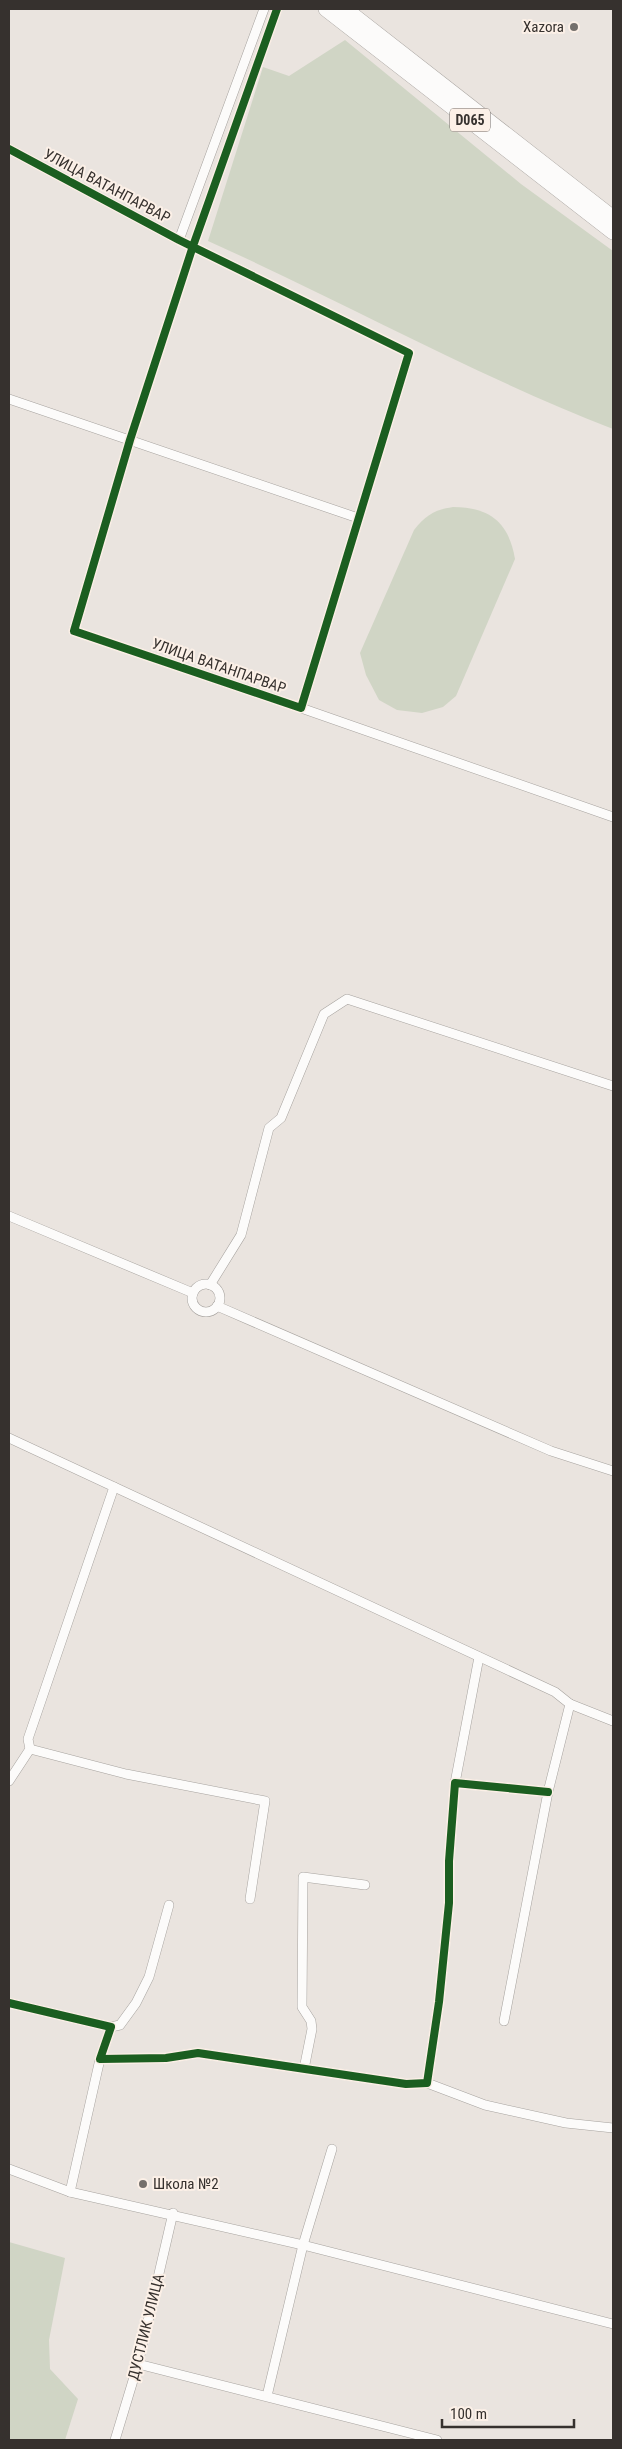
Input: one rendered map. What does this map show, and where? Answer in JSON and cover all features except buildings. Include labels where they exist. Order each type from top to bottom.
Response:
[{"type":"main road","name":"D065","points":[[326,9],[613,232]]},
{"type":"main road","name":"D065","points":[[345,9],[613,218]]},
{"type":"street","points":[[179,240],[264,9]]},
{"type":"street","points":[[193,246],[277,9]]},
{"type":"street","name":"УЛИЦА ВАТАНПАРВАР","points":[[9,149],[179,240],[193,246],[409,353],[301,708],[74,631],[130,440],[193,246]]},
{"type":"street","points":[[9,399],[358,518]]},
{"type":"street","points":[[301,708],[613,817]]},
{"type":"street","points":[[210,1285],[241,1235],[269,1128],[280,1118],[324,1014],[347,999],[613,1086]]},
{"type":"street","points":[[9,1216],[193,1293]]},
{"type":"street","points":[[202,1285],[210,1285],[219,1294],[217,1306],[210,1312],[197,1309],[192,1302],[193,1293],[202,1285]]},
{"type":"street","points":[[217,1306],[550,1451],[613,1472]]},
{"type":"street","points":[[9,1438],[555,1692],[570,1704],[613,1722]]},
{"type":"street","points":[[9,1781],[30,1749],[28,1739],[114,1487]]},
{"type":"street","points":[[427,2084],[440,2002],[449,1903],[455,1783],[480,1657]]},
{"type":"street","points":[[504,2021],[548,1792],[570,1704]]},
{"type":"street","points":[[30,1749],[126,1774],[265,1801],[250,1899]]},
{"type":"street","points":[[455,1783],[548,1792]]},
{"type":"street","points":[[304,2069],[312,2029],[311,2021],[302,2007],[303,1877],[365,1885]]},
{"type":"street","points":[[9,2003],[111,2027],[120,2025],[136,2003],[149,1977],[169,1905]]},
{"type":"street","points":[[70,2192],[100,2059],[111,2027]]},
{"type":"street","points":[[100,2059],[166,2058],[198,2053],[406,2084],[427,2084],[485,2105],[566,2123],[613,2128]]},
{"type":"street","points":[[267,2396],[303,2245],[332,2148]]},
{"type":"street","points":[[9,2169],[70,2192],[303,2245],[613,2324]]},
{"type":"street","name":"ДУСТЛИК УЛИЦА","points":[[115,2440],[138,2364],[173,2214]]},
{"type":"street","points":[[138,2364],[267,2396],[411,2437],[437,2440]]},
{"type":"green space","points":[[345,40],[521,184],[613,251],[613,429],[561,408],[460,362],[208,241],[263,67],[289,76]]},
{"type":"green space","points":[[453,507],[477,510],[496,520],[508,536],[515,559],[456,696],[443,707],[422,713],[397,710],[379,700],[366,675],[360,653],[414,530],[422,520],[431,514]]},
{"type":"green space","points":[[9,2242],[65,2258],[49,2340],[50,2369],[78,2399],[65,2440],[9,2440]]},
{"type":"cycle path","points":[[9,149],[179,240],[208,254],[265,282],[409,353],[301,708],[74,631],[130,440],[193,246],[277,9]]},
{"type":"cycle path","points":[[9,2003],[111,2027],[100,2059],[166,2058],[198,2053],[406,2084],[427,2083],[439,2002],[449,1903],[449,1861],[455,1783],[548,1792]]},
{"type":"place","name":"Xazora","points":[[574,27]]},
{"type":"place","name":"Школа №2","points":[[143,2184]]}]
